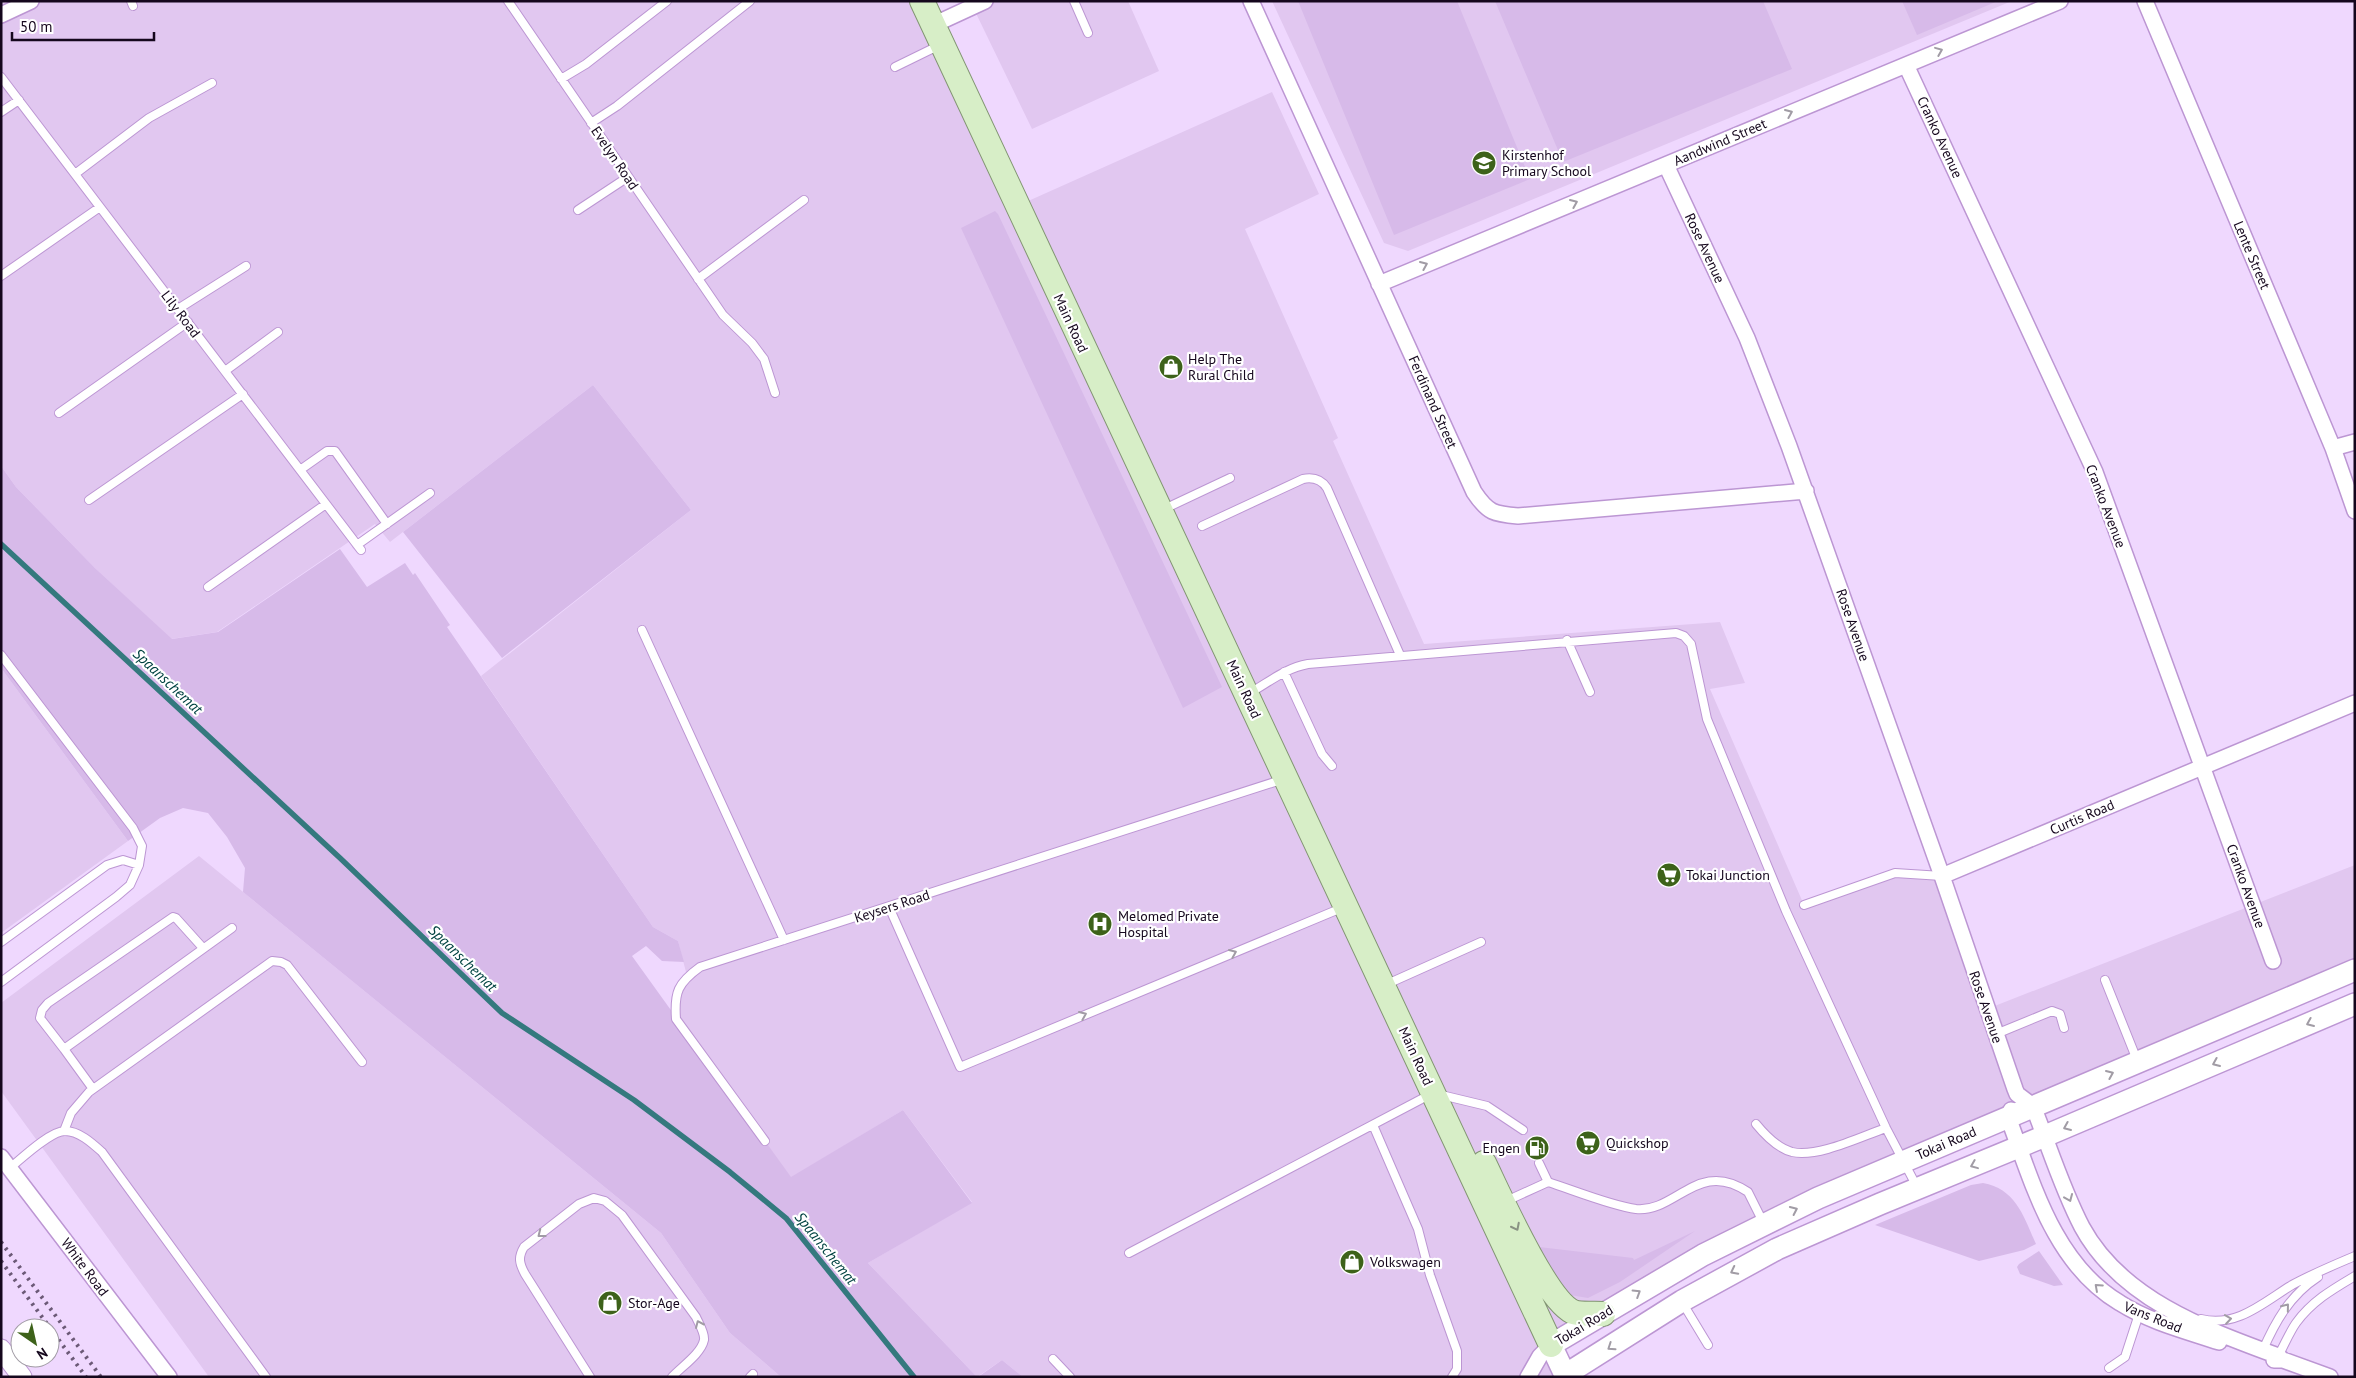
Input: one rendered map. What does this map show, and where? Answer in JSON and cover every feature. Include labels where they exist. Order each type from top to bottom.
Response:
[{"type":"main road","name":"Main Road","points":[[922,1],[1346,907],[1390,983],[1495,1205],[1564,1376]]},
{"type":"main road","points":[[1317,845],[1349,878],[1390,983]]},
{"type":"main road","name":"Tokai Road","points":[[1551,1346],[1703,1254],[1764,1224],[2008,1117],[2025,1100],[2138,1062],[2355,970]]},
{"type":"main road","points":[[1564,1376],[1682,1301],[1777,1249],[2355,1004]]},
{"type":"main road","points":[[1495,1205],[1554,1296],[1574,1312],[1603,1314]]},
{"type":"street","points":[[1,15],[31,1]]},
{"type":"street","points":[[937,34],[985,1]]},
{"type":"street","name":"Ferdinand Street","points":[[1251,1],[1474,492],[1490,511],[1498,514],[1518,516],[1806,491]]},
{"type":"street","name":"Aandwind Street","points":[[1380,284],[2060,1]]},
{"type":"street","name":"Lente Street","points":[[2146,1],[2333,448],[2355,511]]},
{"type":"street","name":"Cranko Avenue","points":[[1906,65],[2095,472],[2272,961]]},
{"type":"street","name":"Rose Avenue","points":[[1666,164],[1747,338],[1806,491],[1996,1034],[2025,1100],[2045,1136]]},
{"type":"street","points":[[2333,448],[2355,442]]},
{"type":"street","name":"Curtis Road","points":[[1942,876],[2355,703]]},
{"type":"street","name":"Vans Road","points":[[2008,1117],[2050,1227],[2069,1255],[2101,1290],[2139,1314],[2272,1356],[2330,1377]]},
{"type":"street","name":"Vans Road","points":[[2045,1136],[2074,1209],[2094,1246],[2114,1270],[2131,1286],[2159,1304],[2272,1356]]},
{"type":"street","name":"White Road","points":[[5,1163],[169,1377]]},
{"type":"street","points":[[1528,1377],[1540,1356],[1551,1346]]},
{"type":"street","points":[[1,1349],[22,1377]]},
{"type":"lane","name":"Evelyn Road","points":[[508,1],[723,315],[752,343],[764,359],[775,393]]},
{"type":"lane","points":[[561,79],[586,64],[667,1]]},
{"type":"lane","points":[[591,123],[617,106],[750,1]]},
{"type":"lane","points":[[1074,1],[1088,33]]},
{"type":"lane","points":[[895,68],[937,34]]},
{"type":"lane","name":"Lily Road","points":[[1,77],[359,548],[387,524]]},
{"type":"lane","points":[[75,174],[149,118],[212,83]]},
{"type":"lane","points":[[1,112],[18,100]]},
{"type":"lane","points":[[578,210],[628,177]]},
{"type":"lane","points":[[698,279],[804,200]]},
{"type":"lane","points":[[1,276],[100,207]]},
{"type":"lane","points":[[178,309],[246,266]]},
{"type":"lane","points":[[59,413],[188,322]]},
{"type":"lane","points":[[225,371],[278,332]]},
{"type":"lane","points":[[89,500],[243,394]]},
{"type":"lane","points":[[300,470],[328,450],[334,451],[387,524],[430,493]]},
{"type":"lane","points":[[1160,511],[1230,478]]},
{"type":"lane","points":[[1202,526],[1303,479],[1314,478],[1319,480],[1327,488],[1400,655]]},
{"type":"lane","points":[[208,587],[326,504]]},
{"type":"lane","points":[[642,630],[784,940]]},
{"type":"lane","points":[[1247,695],[1295,666],[1308,664],[1567,640],[1676,633],[1684,636],[1691,644],[1713,735],[1794,929],[1886,1128],[1918,1188]]},
{"type":"lane","points":[[1567,640],[1590,692]]},
{"type":"lane","points":[[1,655],[133,828],[142,846],[139,865],[130,885],[116,898],[1,982]]},
{"type":"lane","points":[[1284,672],[1322,754],[1332,766]]},
{"type":"lane","name":"Keysers Road","points":[[764,1141],[676,1019],[675,1002],[678,988],[688,976],[700,967],[1286,779]]},
{"type":"lane","points":[[1,942],[107,865],[123,860],[139,865]]},
{"type":"lane","name":"Curtis Road","points":[[1804,905],[1895,873],[1942,876]]},
{"type":"lane","points":[[889,907],[960,1067],[1346,907]]},
{"type":"lane","points":[[93,1089],[40,1018],[42,1010],[48,1003],[173,917],[204,948]]},
{"type":"lane","points":[[64,1049],[232,928]]},
{"type":"lane","points":[[1390,983],[1481,942]]},
{"type":"lane","points":[[64,1131],[71,1113],[93,1089],[272,961],[287,965],[362,1062]]},
{"type":"lane","points":[[2105,980],[2138,1062]]},
{"type":"lane","points":[[1996,1034],[2052,1011],[2060,1014],[2064,1028]]},
{"type":"lane","points":[[1129,1253],[1373,1124],[1442,1095],[1487,1106],[1523,1130]]},
{"type":"lane","points":[[1373,1124],[1418,1229],[1430,1276],[1457,1350],[1457,1370],[1452,1377]]},
{"type":"lane","points":[[1756,1124],[1766,1136],[1792,1152],[1815,1152],[1886,1128]]},
{"type":"lane","points":[[5,1163],[54,1134],[64,1131],[78,1134],[102,1152],[266,1377]]},
{"type":"lane","points":[[1538,1163],[1548,1182]]},
{"type":"lane","points":[[1495,1205],[1548,1182],[1636,1209],[1657,1205],[1703,1182],[1724,1182],[1748,1192],[1764,1224]]},
{"type":"lane","points":[[590,1377],[525,1274],[520,1264],[519,1255],[524,1247],[579,1204],[594,1198],[605,1201],[622,1215],[696,1317],[702,1329],[704,1339],[700,1348],[672,1377]]},
{"type":"lane","points":[[2180,1314],[2207,1321],[2234,1318],[2258,1309],[2292,1285],[2355,1256]]},
{"type":"lane","points":[[2272,1356],[2274,1327],[2287,1305],[2313,1280],[2343,1261]]},
{"type":"lane","points":[[2272,1356],[2296,1323],[2325,1293],[2355,1276]]},
{"type":"lane","points":[[1682,1301],[1708,1344]]},
{"type":"lane","points":[[2109,1368],[2125,1357],[2139,1314]]},
{"type":"lane","points":[[1053,1359],[1070,1377]]},
{"type":"shaded area","points":[[1,1],[922,1],[1017,206],[1272,92],[1319,194],[1245,229],[1338,438],[1333,441],[1424,644],[1720,622],[1745,683],[1710,689],[1804,905],[1895,873],[1942,876],[1987,1009],[2355,865],[2355,970],[1931,1149],[1551,1345],[1566,1377],[1023,1377],[1002,1360],[977,1377],[868,1263],[972,1202],[903,1110],[791,1178],[676,1019],[675,1002],[687,976],[678,941],[653,927],[481,676],[691,510],[593,385],[390,542],[375,524],[217,632],[171,639],[95,568],[16,487],[1,466]]},
{"type":"shaded area","points":[[970,1],[1128,1],[1159,71],[1032,129]]},
{"type":"shaded area","name":"Kirstenhof Primary School","points":[[1272,1],[2012,1],[1408,251],[1384,243]]},
{"type":"shaded area","points":[[1298,1],[1457,1],[1530,179],[1394,235]]},
{"type":"shaded area","points":[[1495,1],[1763,1],[1792,69],[1563,162]]},
{"type":"shaded area","points":[[1902,1],[1998,1],[1917,35]]},
{"type":"shaded area","points":[[995,211],[1222,687],[1183,708],[961,228]]},
{"type":"shaded area","points":[[593,385],[691,510],[502,658],[403,532]]},
{"type":"shaded area","points":[[1,466],[16,487],[95,568],[172,639],[218,632],[340,549],[367,587],[405,563],[413,575],[415,573],[450,625],[447,627],[653,927],[678,941],[684,962],[662,961],[646,946],[632,956],[791,1177],[903,1110],[972,1203],[868,1263],[977,1377],[781,1377],[730,1333],[661,1233],[243,892],[245,868],[227,837],[208,813],[183,808],[160,818],[128,841],[1,668]]},
{"type":"shaded area","points":[[1,668],[128,841],[1,933]]},
{"type":"shaded area","points":[[199,856],[661,1233],[730,1333],[781,1377],[209,1377],[1,1091],[1,1003]]},
{"type":"shaded area","points":[[1983,1183],[2004,1191],[2011,1198],[2023,1214],[2036,1244],[2024,1250],[1979,1261],[1875,1225],[1971,1185]]},
{"type":"shaded area","points":[[1695,1231],[1620,1282],[1588,1298],[1570,1295],[1555,1281],[1539,1247],[1633,1258],[1634,1260]]},
{"type":"shaded area","points":[[2039,1251],[2063,1285],[2054,1286],[2020,1274],[2017,1267],[2019,1264]]},
{"type":"shaded area","points":[[1002,1360],[1023,1377],[978,1377]]},
{"type":"waterway","name":"Spaanschemat","points":[[1,544],[340,858],[502,1013],[634,1100],[730,1172],[786,1218],[914,1377]]},
{"type":"railway","points":[[1,1242],[101,1377]]},
{"type":"railway","points":[[1,1261],[86,1377]]},
{"type":"place","name":"Kirstenhof Primary School","points":[[1484,163]]},
{"type":"place","name":"Help The Rural Child","points":[[1171,367]]},
{"type":"place","name":"Tokai Junction","points":[[1669,875]]},
{"type":"place","name":"Melomed Private Hospital","points":[[1100,924]]},
{"type":"place","name":"Quickshop","points":[[1588,1143]]},
{"type":"place","name":"Engen","points":[[1537,1148]]},
{"type":"place","name":"Volkswagen","points":[[1352,1262]]},
{"type":"place","name":"Stor-Age","points":[[610,1303]]}]
